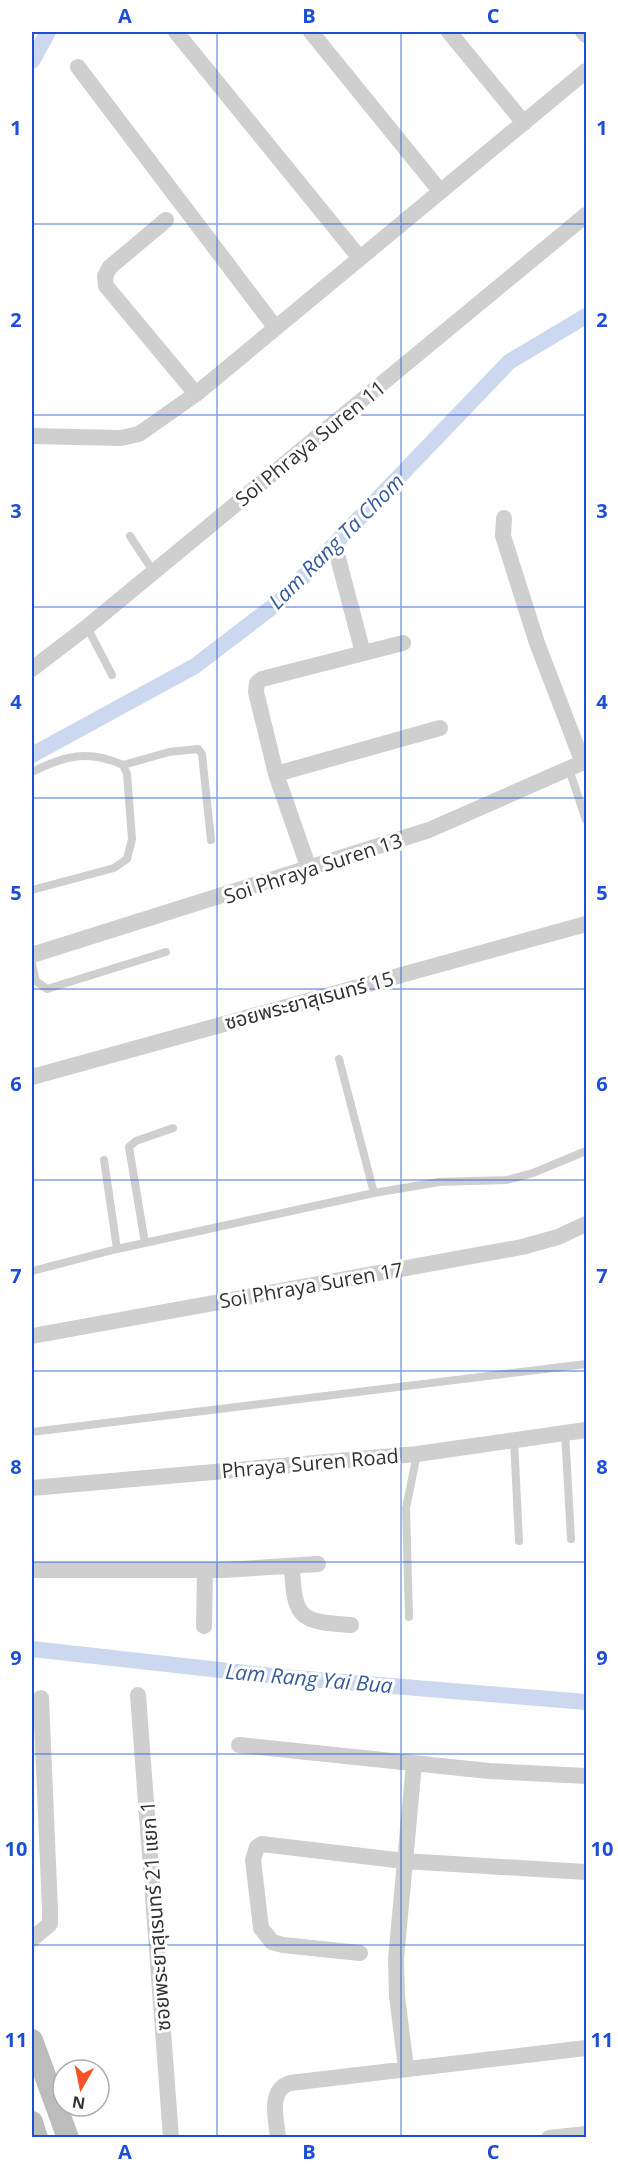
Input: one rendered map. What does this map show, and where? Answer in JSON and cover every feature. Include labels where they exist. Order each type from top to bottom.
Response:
[{"type":"street","points":[[176,32],[359,257]]},
{"type":"street","points":[[311,32],[440,191]]},
{"type":"street","points":[[449,32],[524,123]]},
{"type":"street","points":[[78,67],[275,327]]},
{"type":"street","points":[[32,436],[122,438],[139,434],[196,394],[586,71]]},
{"type":"street","name":"Soi Phraya Suren 11","points":[[32,669],[87,627],[586,215]]},
{"type":"street","points":[[166,220],[110,267],[105,276],[106,286],[196,394]]},
{"type":"street","points":[[504,518],[503,536],[580,764]]},
{"type":"street","points":[[338,558],[363,653]]},
{"type":"street","points":[[309,869],[276,774],[256,692],[257,684],[262,679],[403,643]]},
{"type":"street","points":[[276,774],[440,728]]},
{"type":"street","name":"Soi Phraya Suren 13","points":[[32,955],[429,830],[580,764]]},
{"type":"street","name":"ซอยพระยาสุเรนทร์ 15","points":[[32,1077],[586,924]]},
{"type":"street","name":"Soi Phraya Suren 17","points":[[32,1336],[522,1247],[558,1238],[586,1224]]},
{"type":"street","name":"Phraya Suren Road","points":[[32,1488],[417,1454],[586,1430]]},
{"type":"street","points":[[32,1569],[205,1570],[318,1564]]},
{"type":"street","points":[[292,1566],[293,1592],[297,1607],[305,1618],[315,1623],[351,1625]]},
{"type":"street","points":[[204,1626],[205,1570]]},
{"type":"street","name":"ซอยพระยาสุเรนทร์ 21 แยก 1","points":[[138,1695],[171,2138]]},
{"type":"street","points":[[32,1940],[50,1924],[40,1698]]},
{"type":"street","points":[[239,1745],[414,1764],[586,1776]]},
{"type":"street","points":[[406,2068],[397,1996],[396,1959],[414,1764]]},
{"type":"street","points":[[360,1953],[283,1945],[266,1936],[261,1928],[254,1852],[262,1844],[404,1862],[586,1872]]},
{"type":"street","points":[[32,2040],[68,2138]]},
{"type":"street","points":[[278,2138],[275,2094],[280,2086],[406,2068],[586,2048]]},
{"type":"street","points":[[32,2122],[38,2138]]},
{"type":"street","points":[[549,2138],[586,2134]]},
{"type":"lane","points":[[130,536],[153,571]]},
{"type":"lane","points":[[87,627],[112,675]]},
{"type":"lane","points":[[32,772],[60,758],[73,756],[112,760],[123,765],[169,752],[198,749],[202,754],[211,840]]},
{"type":"lane","points":[[580,764],[586,820]]},
{"type":"lane","points":[[32,890],[114,868],[127,859],[132,839],[127,774],[123,765]]},
{"type":"lane","points":[[32,964],[36,981],[47,990],[166,952]]},
{"type":"lane","points":[[339,1059],[374,1193]]},
{"type":"lane","points":[[144,1243],[129,1147],[136,1141],[173,1128]]},
{"type":"lane","points":[[32,1271],[117,1249],[374,1193],[439,1182],[507,1180],[533,1173],[586,1151]]},
{"type":"lane","points":[[104,1160],[117,1249]]},
{"type":"lane","points":[[32,1432],[586,1364]]},
{"type":"lane","points":[[565,1432],[571,1539]]},
{"type":"lane","points":[[514,1439],[519,1541]]},
{"type":"lane","points":[[409,1617],[406,1508],[417,1454]]},
{"type":"waterway","points":[[32,61],[48,32]]},
{"type":"waterway","name":"Lam Rang Ta Chom","points":[[32,755],[195,666],[280,601],[509,362],[586,316]]},
{"type":"waterway","name":"Lam Rang Yai Bua","points":[[32,1649],[283,1677],[586,1702]]}]
